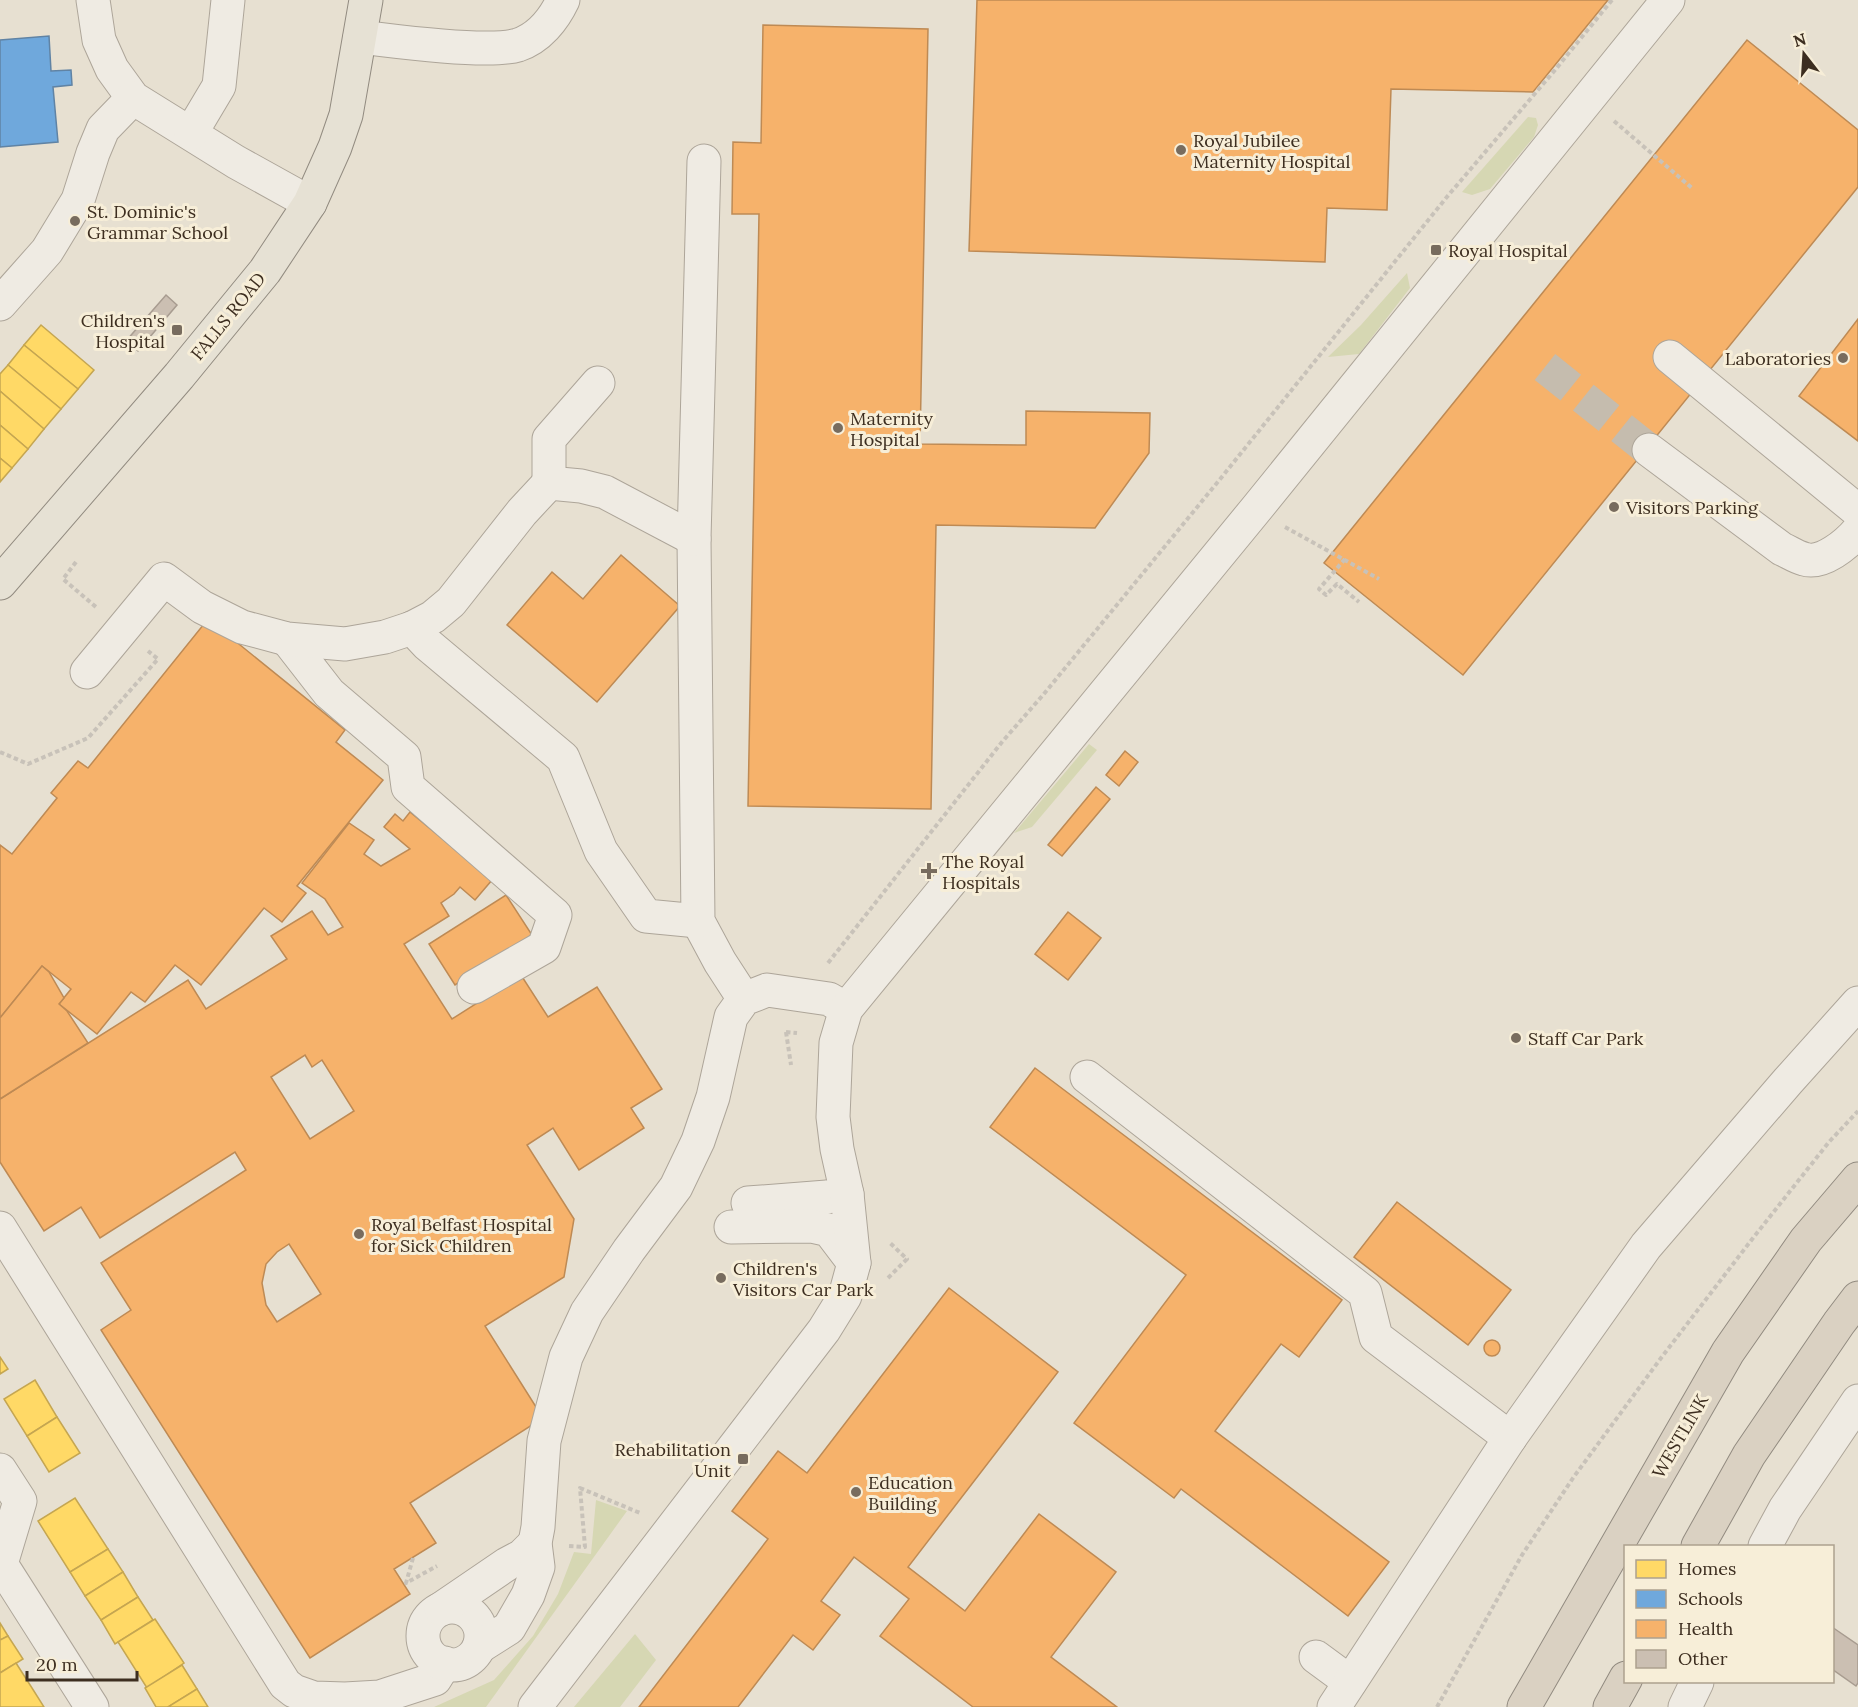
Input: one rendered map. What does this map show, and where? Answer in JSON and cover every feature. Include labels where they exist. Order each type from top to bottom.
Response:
[{"type":"highway","name":"WESTLINK","points":[[1524,1707],[1728,1352],[1806,1240],[1858,1179]]},
{"type":"highway","points":[[1699,1545],[1749,1455],[1858,1298]]},
{"type":"highway","points":[[1610,1707],[1624,1682]]},
{"type":"main road","name":"FALLS ROAD","points":[[0,583],[194,359],[265,271],[310,203],[335,147],[346,115],[366,0]]},
{"type":"street","points":[[93,0],[99,40],[112,69],[133,98],[236,162],[310,203]]},
{"type":"street","points":[[191,133],[219,86],[228,0]]},
{"type":"street","points":[[360,37],[441,47],[493,48],[519,45],[541,33],[563,0]]},
{"type":"street","points":[[535,1707],[824,1330],[845,1296],[854,1263],[847,1194],[833,1117],[836,1043],[846,1009],[1257,508],[1668,0]]},
{"type":"street","points":[[0,304],[46,252],[78,200],[103,129],[133,98]]},
{"type":"street","points":[[704,161],[694,539],[698,921],[720,962],[744,999]]},
{"type":"street","points":[[1670,357],[1858,511]]},
{"type":"street","points":[[87,672],[164,579],[202,607],[242,627],[287,639],[345,645],[386,637],[412,628],[433,617],[451,603],[522,512],[549,483],[549,439],[598,383]]},
{"type":"street","points":[[1649,450],[1782,549],[1807,561],[1829,556],[1858,531]]},
{"type":"street","points":[[549,483],[581,486],[605,492],[694,539]]},
{"type":"street","points":[[412,628],[427,644],[563,758],[601,851],[646,916],[698,921]]},
{"type":"street","points":[[287,639],[329,693],[404,757],[408,787],[555,915],[544,947],[474,987]]},
{"type":"street","points":[[535,1543],[522,1556],[507,1563],[441,1609],[428,1621],[424,1629],[424,1638],[430,1654],[437,1660],[453,1665],[468,1659],[479,1647],[509,1628],[528,1594],[538,1567],[535,1543],[544,1441],[566,1357],[587,1312],[676,1187],[698,1141],[713,1096],[731,1017],[744,999],[767,990],[829,999],[846,1009]]},
{"type":"street","points":[[1316,1657],[1342,1695],[1510,1438],[1646,1246],[1858,1003]]},
{"type":"street","points":[[1087,1077],[1365,1293],[1376,1337],[1510,1438]]},
{"type":"street","points":[[847,1194],[739,1215],[829,1230],[854,1263]]},
{"type":"street","points":[[0,1228],[285,1684],[294,1691],[314,1698],[380,1697],[435,1679],[445,1663]]},
{"type":"street","points":[[1766,1545],[1785,1509],[1858,1401]]},
{"type":"street","points":[[0,1470],[20,1501],[1,1564],[92,1707]]},
{"type":"street","points":[[441,1609],[458,1608],[473,1615],[481,1630],[479,1647]]},
{"type":"street","points":[[1685,1707],[1697,1683]]},
{"type":"path","points":[[820,965],[829,962],[1002,742],[1221,478],[1446,198],[1556,70],[1612,0]]},
{"type":"path","points":[[1611,119],[1693,189]]},
{"type":"path","points":[[1276,522],[1379,579]]},
{"type":"path","points":[[1345,560],[1319,589],[1326,595],[1337,584],[1359,602]]},
{"type":"path","points":[[1437,1707],[1522,1555],[1573,1478],[1753,1238],[1829,1142],[1858,1111]]},
{"type":"path","points":[[585,1546],[580,1488],[643,1515]]},
{"type":"green space","points":[[1528,117],[1536,118],[1538,125],[1534,137],[1490,189],[1472,195],[1462,192]]},
{"type":"green space","points":[[1407,273],[1410,288],[1359,354],[1328,357],[1361,325]]},
{"type":"green space","points":[[1089,744],[1097,750],[1032,827],[1014,833]]},
{"type":"green space","points":[[596,1500],[627,1511],[486,1707],[434,1707],[494,1680],[533,1636],[558,1594],[574,1552],[591,1554]]},
{"type":"green space","points":[[635,1634],[656,1660],[620,1707],[574,1707]]},
{"type":"building: Homes","points":[[41,325],[94,370],[78,389],[24,345]]},
{"type":"building: Homes","points":[[24,345],[78,389],[61,409],[8,365]]},
{"type":"building: Homes","points":[[8,365],[61,409],[44,429],[0,391],[0,374]]},
{"type":"building: Homes","points":[[0,391],[44,429],[28,449],[0,425]]},
{"type":"building: Homes","points":[[0,425],[28,449],[12,468],[0,458]]},
{"type":"building: Homes","points":[[0,458],[12,468],[0,482]]},
{"type":"building: Homes","points":[[0,1357],[8,1369],[0,1374]]},
{"type":"building: Homes","points":[[35,1380],[57,1417],[27,1436],[4,1399]]},
{"type":"building: Homes","points":[[57,1417],[80,1453],[49,1472],[27,1436]]},
{"type":"building: Homes","points":[[75,1498],[108,1549],[70,1572],[38,1521]]},
{"type":"building: Homes","points":[[108,1549],[123,1572],[85,1596],[70,1572]]},
{"type":"building: Homes","points":[[123,1572],[138,1597],[101,1620],[85,1596]]},
{"type":"building: Homes","points":[[138,1597],[153,1620],[115,1644],[101,1620]]},
{"type":"building: Homes","points":[[155,1619],[184,1663],[147,1688],[118,1642]]},
{"type":"building: Homes","points":[[0,1623],[8,1636],[0,1640]]},
{"type":"building: Homes","points":[[8,1636],[23,1659],[0,1673],[0,1640]]},
{"type":"building: Homes","points":[[16,1663],[44,1707],[0,1707],[0,1673]]},
{"type":"building: Homes","points":[[182,1665],[197,1689],[168,1707],[156,1707],[145,1688]]},
{"type":"building: Homes","points":[[197,1689],[208,1707],[168,1707]]},
{"type":"building: Schools","points":[[49,36],[51,71],[71,70],[72,85],[53,87],[58,142],[0,147],[0,40]]},
{"type":"building: Health","name":"Royal Jubilee Maternity Hospital","points":[[977,0],[1608,0],[1533,92],[1391,89],[1387,210],[1327,208],[1325,262],[969,251]]},
{"type":"building: Health","name":"Maternity Hospital","points":[[763,25],[928,29],[920,444],[1026,445],[1026,411],[1150,413],[1149,453],[1095,528],[936,525],[931,809],[748,806],[759,214],[732,214],[733,142],[761,143]]},
{"type":"building: Health","points":[[1747,40],[1858,130],[1858,187],[1463,675],[1324,563]]},
{"type":"building: Health","name":"Laboratories","points":[[1858,319],[1858,441],[1799,396]]},
{"type":"building: Health","points":[[621,555],[680,606],[597,702],[507,625],[552,572],[583,599]]},
{"type":"building: Health","points":[[208,619],[345,730],[336,742],[383,780],[297,886],[306,893],[282,922],[264,908],[201,985],[175,965],[145,1002],[131,992],[97,1034],[59,1004],[71,989],[42,966],[0,1018],[0,845],[12,854],[57,798],[51,793],[78,761],[88,768]]},
{"type":"building: Health","points":[[1125,751],[1138,762],[1119,786],[1106,775]]},
{"type":"building: Health","points":[[1096,787],[1110,799],[1062,856],[1048,845]]},
{"type":"building: Health","name":"Royal Belfast Hospital for Sick Children","points":[[410,812],[492,880],[475,900],[460,887],[441,903],[449,916],[404,944],[452,1019],[521,975],[548,1017],[597,987],[662,1089],[631,1108],[644,1128],[579,1170],[553,1128],[527,1145],[574,1219],[564,1277],[485,1326],[543,1418],[410,1503],[436,1543],[394,1569],[410,1594],[310,1658],[101,1330],[131,1310],[101,1263],[246,1170],[235,1152],[100,1238],[81,1207],[44,1231],[0,1162],[0,1099],[188,980],[206,1009],[287,959],[271,936],[312,911],[328,935],[343,927],[325,899],[302,883],[349,823],[374,840],[364,854],[381,866],[410,849],[384,827],[395,814],[403,821]],"holes":[[[305,1055],[312,1067],[322,1060],[354,1111],[310,1139],[271,1077]],[[289,1244],[321,1294],[277,1322],[266,1305],[262,1283],[266,1264],[277,1252]]]},
{"type":"building: Health","points":[[506,895],[532,935],[455,985],[429,944]]},
{"type":"building: Health","points":[[1068,912],[1101,938],[1068,980],[1035,954]]},
{"type":"building: Health","points":[[42,966],[49,972],[64,998],[59,1004],[67,1011],[88,1043],[0,1099],[0,1018]]},
{"type":"building: Health","points":[[1035,1068],[1342,1300],[1299,1357],[1281,1344],[1215,1431],[1389,1562],[1348,1616],[1181,1489],[1174,1498],[1074,1423],[1186,1275],[990,1127]]},
{"type":"building: Health","points":[[1397,1202],[1511,1290],[1468,1345],[1354,1257]]},
{"type":"building: Health","name":"Education Building","points":[[949,1288],[1058,1372],[908,1567],[965,1611],[1039,1514],[1116,1572],[1051,1657],[1117,1707],[973,1707],[880,1636],[909,1599],[854,1557],[821,1601],[840,1615],[813,1650],[793,1635],[738,1707],[639,1707],[768,1539],[732,1511],[778,1451],[807,1473]]},
{"type":"building: Health","points":[[1492,1340],[1498,1342],[1500,1348],[1498,1354],[1492,1356],[1486,1354],[1484,1348],[1486,1342]]},
{"type":"building: Other","points":[[166,295],[177,305],[138,351],[126,341]]},
{"type":"building: Other","points":[[1834,1628],[1858,1645],[1858,1683],[1856,1686],[1834,1670]]},
{"type":"tunnel","points":[[1545,367],[1649,450]]},
{"type":"place","name":"Royal Jubilee Maternity Hospital","points":[[1181,150]]},
{"type":"place","name":"St. Dominic's Grammar School","points":[[75,221]]},
{"type":"place","name":"Royal Hospital","points":[[1436,250]]},
{"type":"place","name":"Children's Hospital","points":[[177,330]]},
{"type":"place","name":"Laboratories","points":[[1843,358]]},
{"type":"place","name":"Maternity Hospital","points":[[838,428]]},
{"type":"place","name":"Visitors Parking","points":[[1614,507]]},
{"type":"place","name":"The Royal Hospitals","points":[[929,871]]},
{"type":"place","name":"Staff Car Park","points":[[1516,1038]]},
{"type":"place","name":"Royal Belfast Hospital for Sick Children","points":[[359,1234]]},
{"type":"place","name":"Children's Visitors Car Park","points":[[721,1278]]},
{"type":"place","name":"Rehabilitation Unit","points":[[743,1459]]},
{"type":"place","name":"Education Building","points":[[856,1492]]}]
